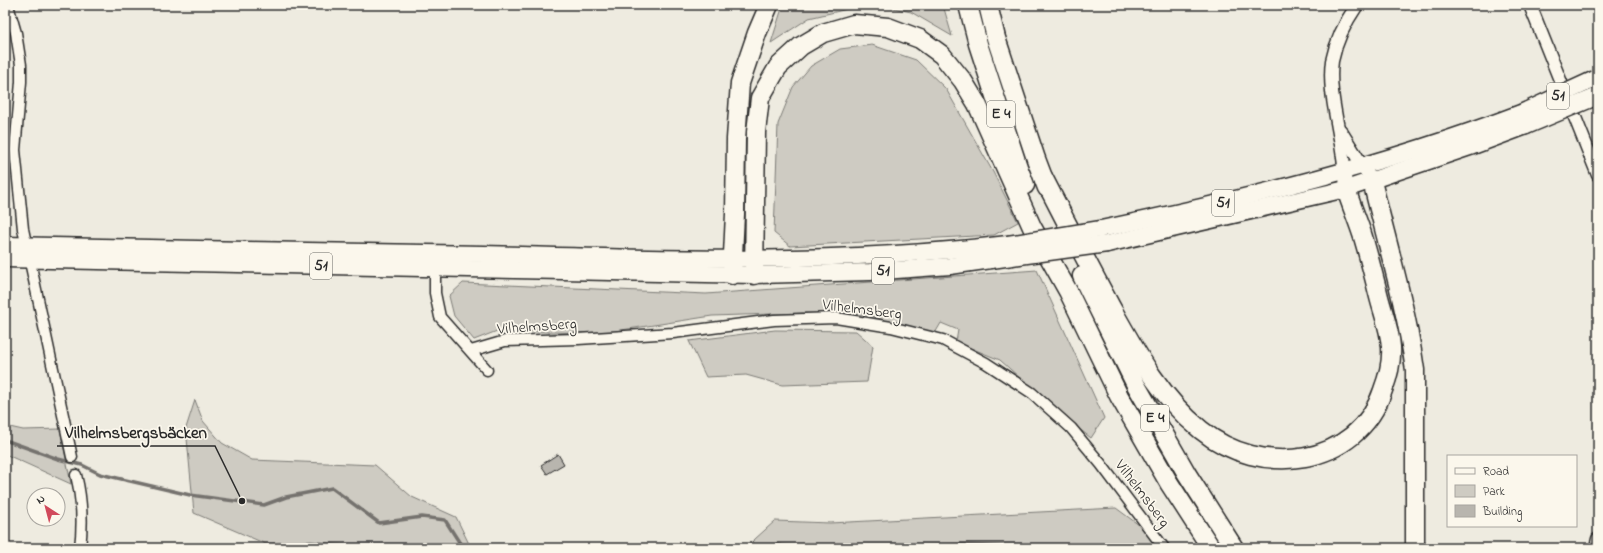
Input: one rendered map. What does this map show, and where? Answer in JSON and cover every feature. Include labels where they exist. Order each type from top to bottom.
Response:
[{"type":"highway","points":[[732,267],[735,214],[736,139],[740,83],[757,34],[770,5]]},
{"type":"highway","name":"E 4","points":[[968,5],[978,44],[1018,167],[1068,291],[1119,396],[1170,483],[1211,548]]},
{"type":"highway","name":"E 4","points":[[988,5],[996,38],[1043,177],[1085,283],[1136,385],[1187,474],[1234,548]]},
{"type":"highway","points":[[754,267],[756,132],[760,98],[778,67],[801,46],[823,33],[854,24],[888,27],[920,39],[942,55],[963,81],[977,104],[1032,227],[1068,291]]},
{"type":"highway","points":[[1367,174],[1400,290],[1412,347],[1415,370],[1415,548]]},
{"type":"highway","points":[[1043,177],[1126,335],[1142,363],[1167,396],[1201,430],[1218,442],[1256,457],[1273,460],[1291,460],[1310,456],[1333,448],[1349,438],[1362,428],[1381,397],[1387,380],[1391,347],[1388,329],[1345,180]]},
{"type":"main road","name":"51","points":[[1010,250],[1107,244],[1470,147],[1524,120],[1596,79]]},
{"type":"main road","name":"51","points":[[1524,120],[1598,96]]},
{"type":"main road","name":"51","points":[[5,259],[28,253],[754,267],[870,272],[950,266],[1010,250],[1101,229],[1345,180]]},
{"type":"main road","name":"51","points":[[5,245],[28,253]]},
{"type":"street","points":[[8,5],[16,33],[21,65],[15,150],[19,202],[28,253],[72,457]]},
{"type":"street","points":[[1345,180],[1338,127],[1334,112],[1332,61],[1339,38],[1357,5]]},
{"type":"street","points":[[1530,5],[1598,175]]},
{"type":"street","points":[[1338,127],[1367,174]]},
{"type":"street","points":[[435,261],[435,293],[440,317],[487,370]]},
{"type":"street","name":"Vilhelmsberg","points":[[471,351],[505,341],[578,340],[657,334],[774,320],[836,318],[891,327],[943,340],[986,363],[1032,393],[1071,428],[1105,469],[1164,548]]},
{"type":"street","points":[[76,475],[82,509],[80,548]]},
{"type":"street","points":[[1596,548],[1598,539]]},
{"type":"green space","points":[[783,5],[865,5],[809,18],[771,43]]},
{"type":"green space","points":[[880,5],[943,5],[952,36],[911,12]]},
{"type":"green space","points":[[872,45],[916,60],[946,89],[993,172],[1018,222],[994,235],[790,246],[774,233],[778,124],[793,87],[811,66],[840,49]]},
{"type":"green space","points":[[1037,270],[1104,418],[1091,438],[1061,415],[1000,360],[956,342],[958,330],[941,323],[934,335],[867,315],[803,313],[712,316],[602,333],[497,331],[474,340],[454,316],[449,296],[463,283],[706,294]]},
{"type":"green space","points":[[775,330],[856,331],[873,346],[867,382],[782,385],[746,375],[706,377],[689,341]]},
{"type":"green space","points":[[195,400],[203,421],[222,443],[252,460],[375,465],[412,497],[456,517],[471,548],[372,548],[311,541],[266,544],[194,513],[186,428]]},
{"type":"green space","points":[[5,426],[23,430],[60,429],[71,484],[5,454]]},
{"type":"green space","points":[[1116,508],[1170,548],[745,548],[775,521],[830,523]]},
{"type":"building","points":[[558,454],[564,464],[547,474],[541,465]]},
{"type":"waterway","points":[[5,440],[58,459],[82,465],[100,474],[190,495],[264,505],[286,497],[332,488],[379,523],[422,517],[445,520],[461,545],[461,548]]},
{"type":"waterway","points":[[770,548],[776,545],[803,548]]},
{"type":"waterway","points":[[898,548],[963,545],[1041,548]]},
{"type":"place","name":"Vilhelmsbergsbäcken","points":[[242,501]]}]
